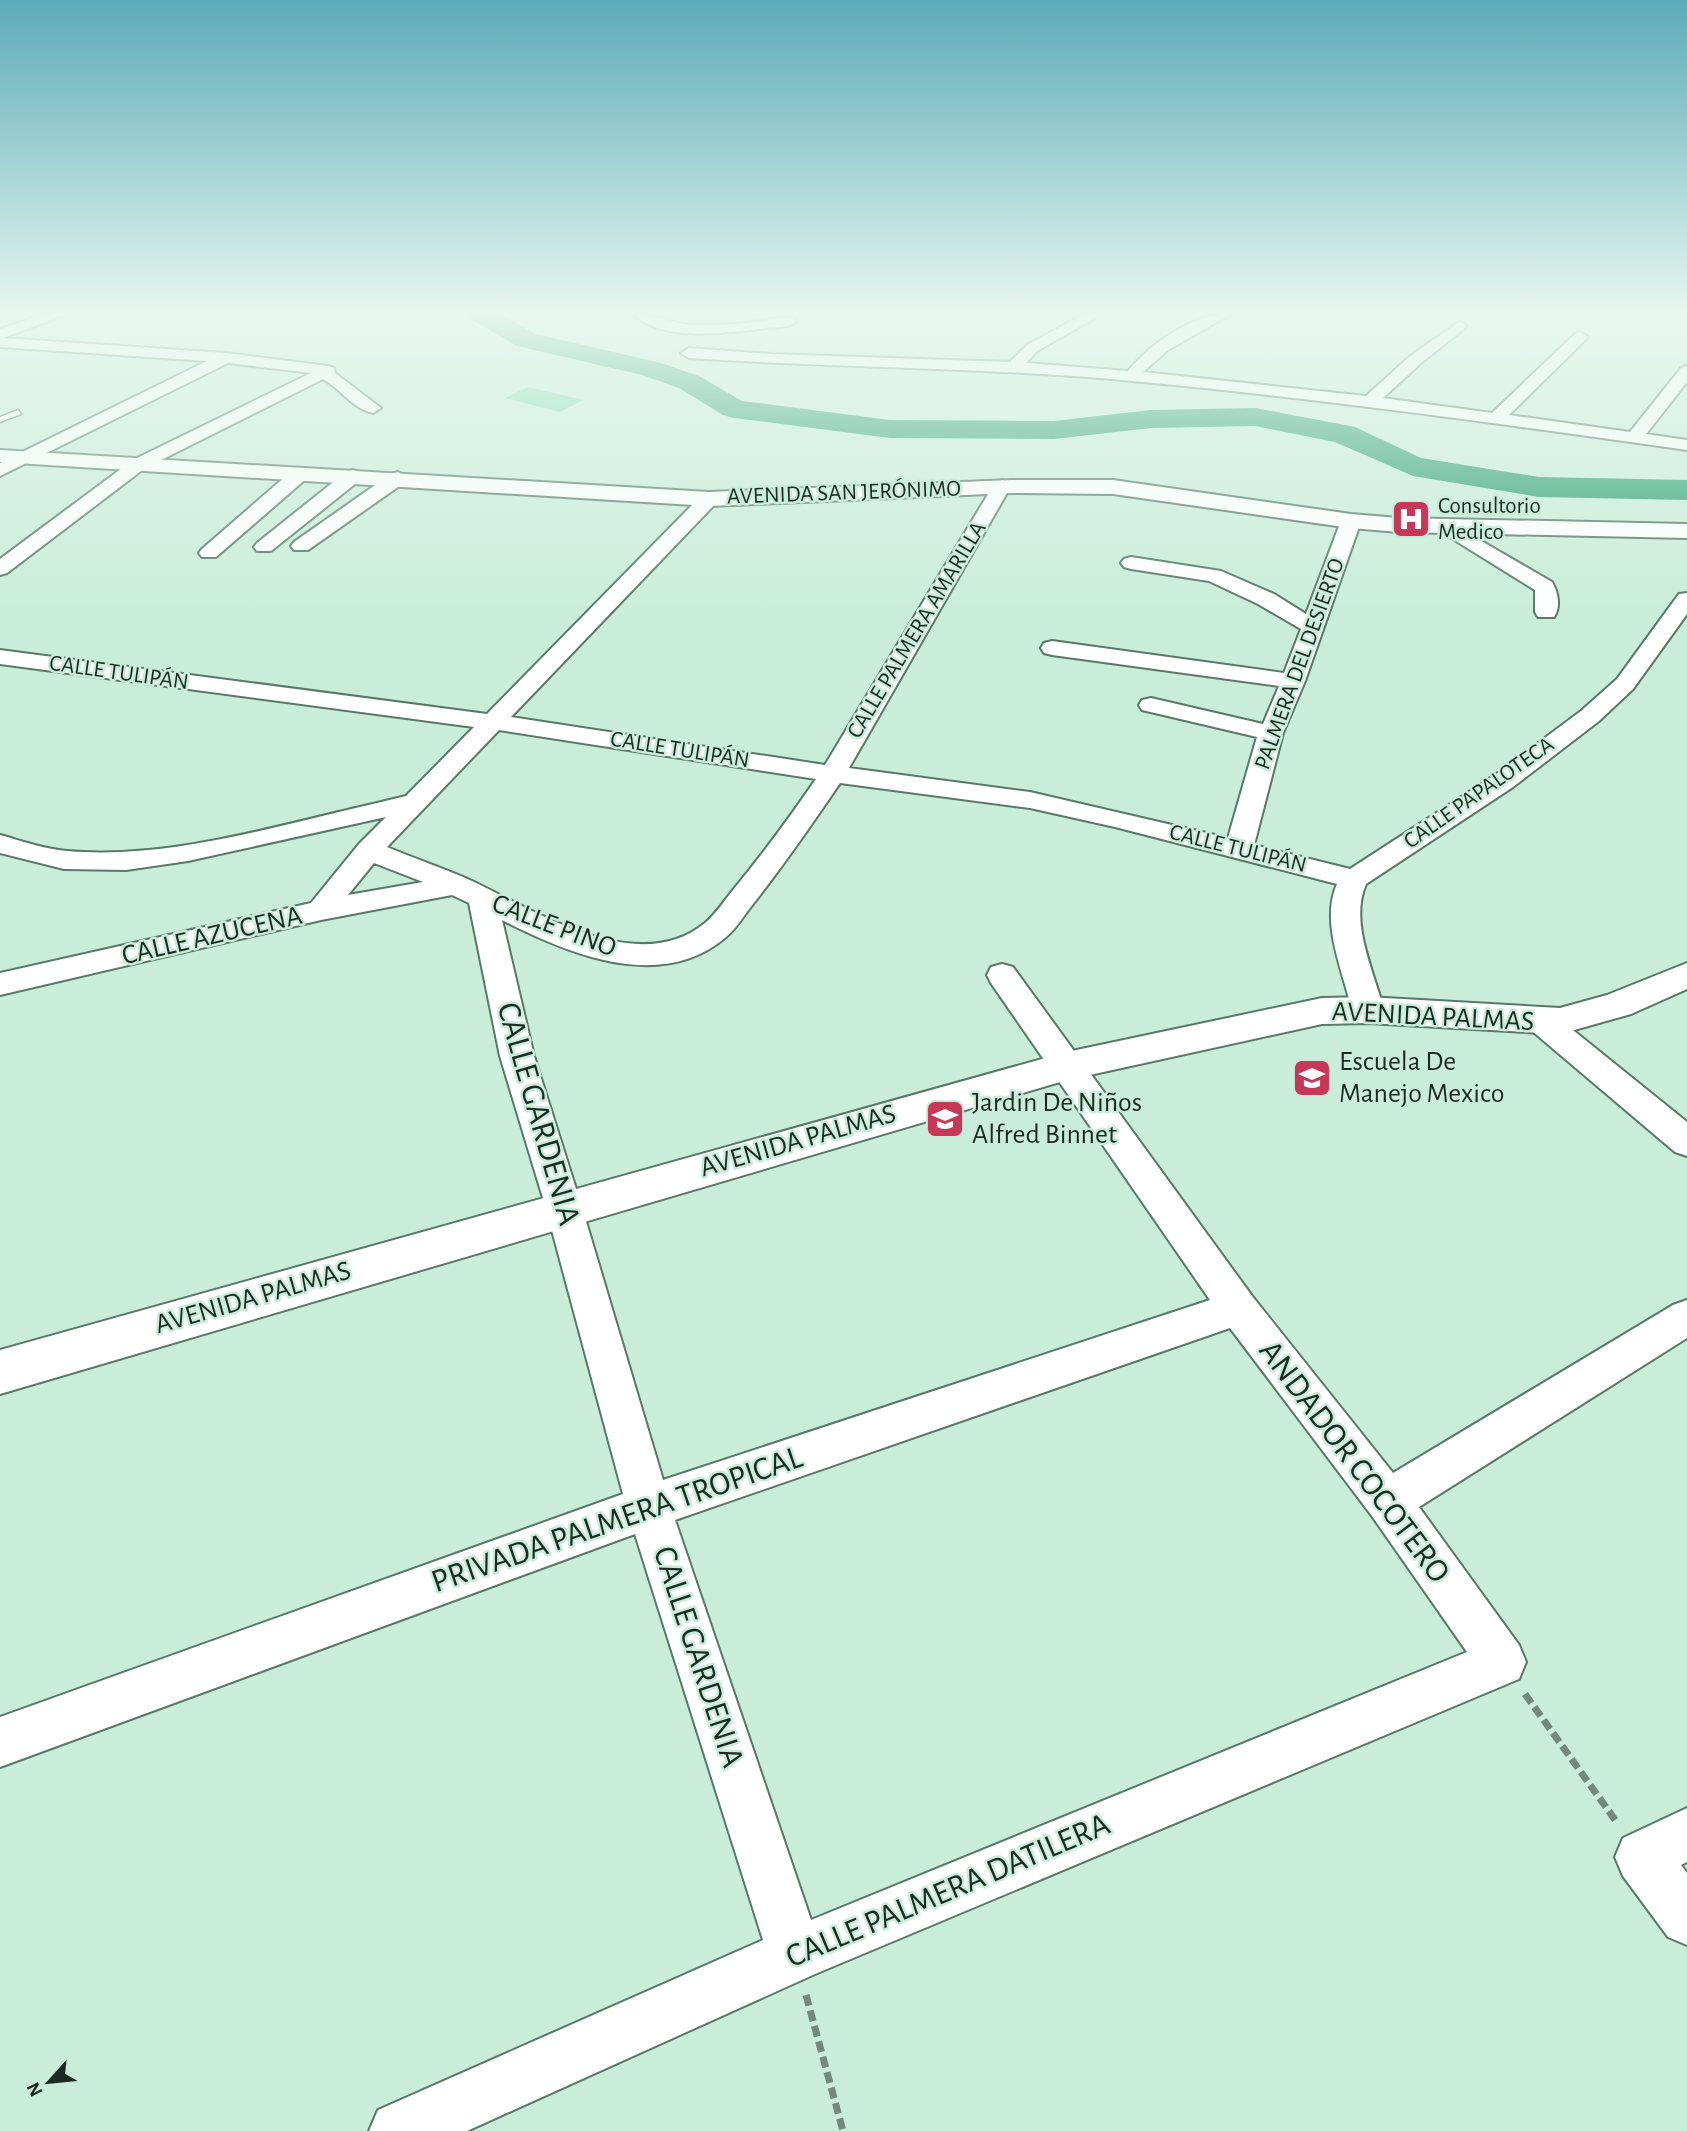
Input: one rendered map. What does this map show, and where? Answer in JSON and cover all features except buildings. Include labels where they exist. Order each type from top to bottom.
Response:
[{"type":"main road","name":"AVENIDA SAN JERÓNIMO","points":[[11,457],[353,477],[399,489],[426,480],[709,499],[800,498],[1002,486],[1113,487],[1352,521],[1447,527],[1687,531]]},
{"type":"main road","points":[[1660,531],[1687,541]]},
{"type":"main road","name":"AVENIDA PALMAS","points":[[0,1371],[1067,1066],[1322,1011],[1368,1010],[1542,1022],[1570,1020],[1666,986],[1687,975]]},
{"type":"street","points":[[0,470],[11,457],[108,412]]},
{"type":"street","points":[[2,567],[139,464],[240,412]]},
{"type":"street","points":[[1449,412],[1687,445]]},
{"type":"street","points":[[1495,419],[1502,412]]},
{"type":"street","points":[[1635,437],[1654,412]]},
{"type":"street","points":[[209,553],[300,474]]},
{"type":"street","points":[[264,547],[353,477]]},
{"type":"street","name":"CALLE PALMERA AMARILLA","points":[[833,774],[1002,486]]},
{"type":"street","points":[[301,546],[399,489]]},
{"type":"street","name":"CALLE AZUCENA","points":[[0,984],[321,911],[369,850],[709,499]]},
{"type":"street","name":"PALMERA DEL DESIERTO","points":[[1239,849],[1271,733],[1352,521]]},
{"type":"street","points":[[1447,527],[1544,587],[1547,595],[1546,612]]},
{"type":"street","points":[[1131,562],[1214,575],[1255,594],[1313,627]]},
{"type":"street","name":"CALLE PAPALOTECA","points":[[1354,879],[1504,781],[1590,716],[1625,684],[1687,599]]},
{"type":"street","points":[[1052,648],[1293,681]]},
{"type":"street","name":"CALLE TULIPÁN","points":[[0,657],[495,722],[833,774],[1030,800],[1354,879]]},
{"type":"street","points":[[1151,705],[1271,733]]},
{"type":"street","name":"CALLE PINO","points":[[321,911],[469,892],[521,918],[607,952],[635,957],[684,950],[714,932],[757,880],[833,774]]},
{"type":"street","points":[[0,844],[55,861],[92,864],[138,861],[196,851],[419,801]]},
{"type":"street","points":[[369,850],[469,892]]},
{"type":"street","points":[[1354,879],[1345,899],[1346,925],[1368,1010]]},
{"type":"street","name":"CALLE GARDENIA","points":[[469,892],[564,1208],[649,1507],[795,1954]]},
{"type":"street","name":"ANDADOR COCOTERO","points":[[1002,975],[1238,1308],[1388,1501],[1502,1662]]},
{"type":"street","points":[[1542,1022],[1687,1142]]},
{"type":"street","name":"PRIVADA PALMERA TROPICAL","points":[[0,1742],[649,1507],[1238,1308]]},
{"type":"street","points":[[1388,1501],[1687,1317]]},
{"type":"street","name":"CALLE PALMERA DATILERA","points":[[399,2131],[795,1954],[1502,1662]]},
{"type":"street","points":[[1687,1834],[1642,1857],[1687,1918]]},
{"type":"lane","points":[[0,420],[17,412]]},
{"type":"path","points":[[1502,1662],[1642,1857]]},
{"type":"path","points":[[795,1954],[843,2131]]},
{"type":"waterway","points":[[761,412],[890,429],[1054,430],[1151,419],[1255,417],[1344,434],[1413,466],[1539,487],[1687,490]]},
{"type":"place","name":"Consultorio Medico","points":[[1411,519]]},
{"type":"place","name":"Escuela De Manejo Mexico","points":[[1312,1078]]},
{"type":"place","name":"Jardin De Niños Alfred Binnet","points":[[945,1119]]}]
